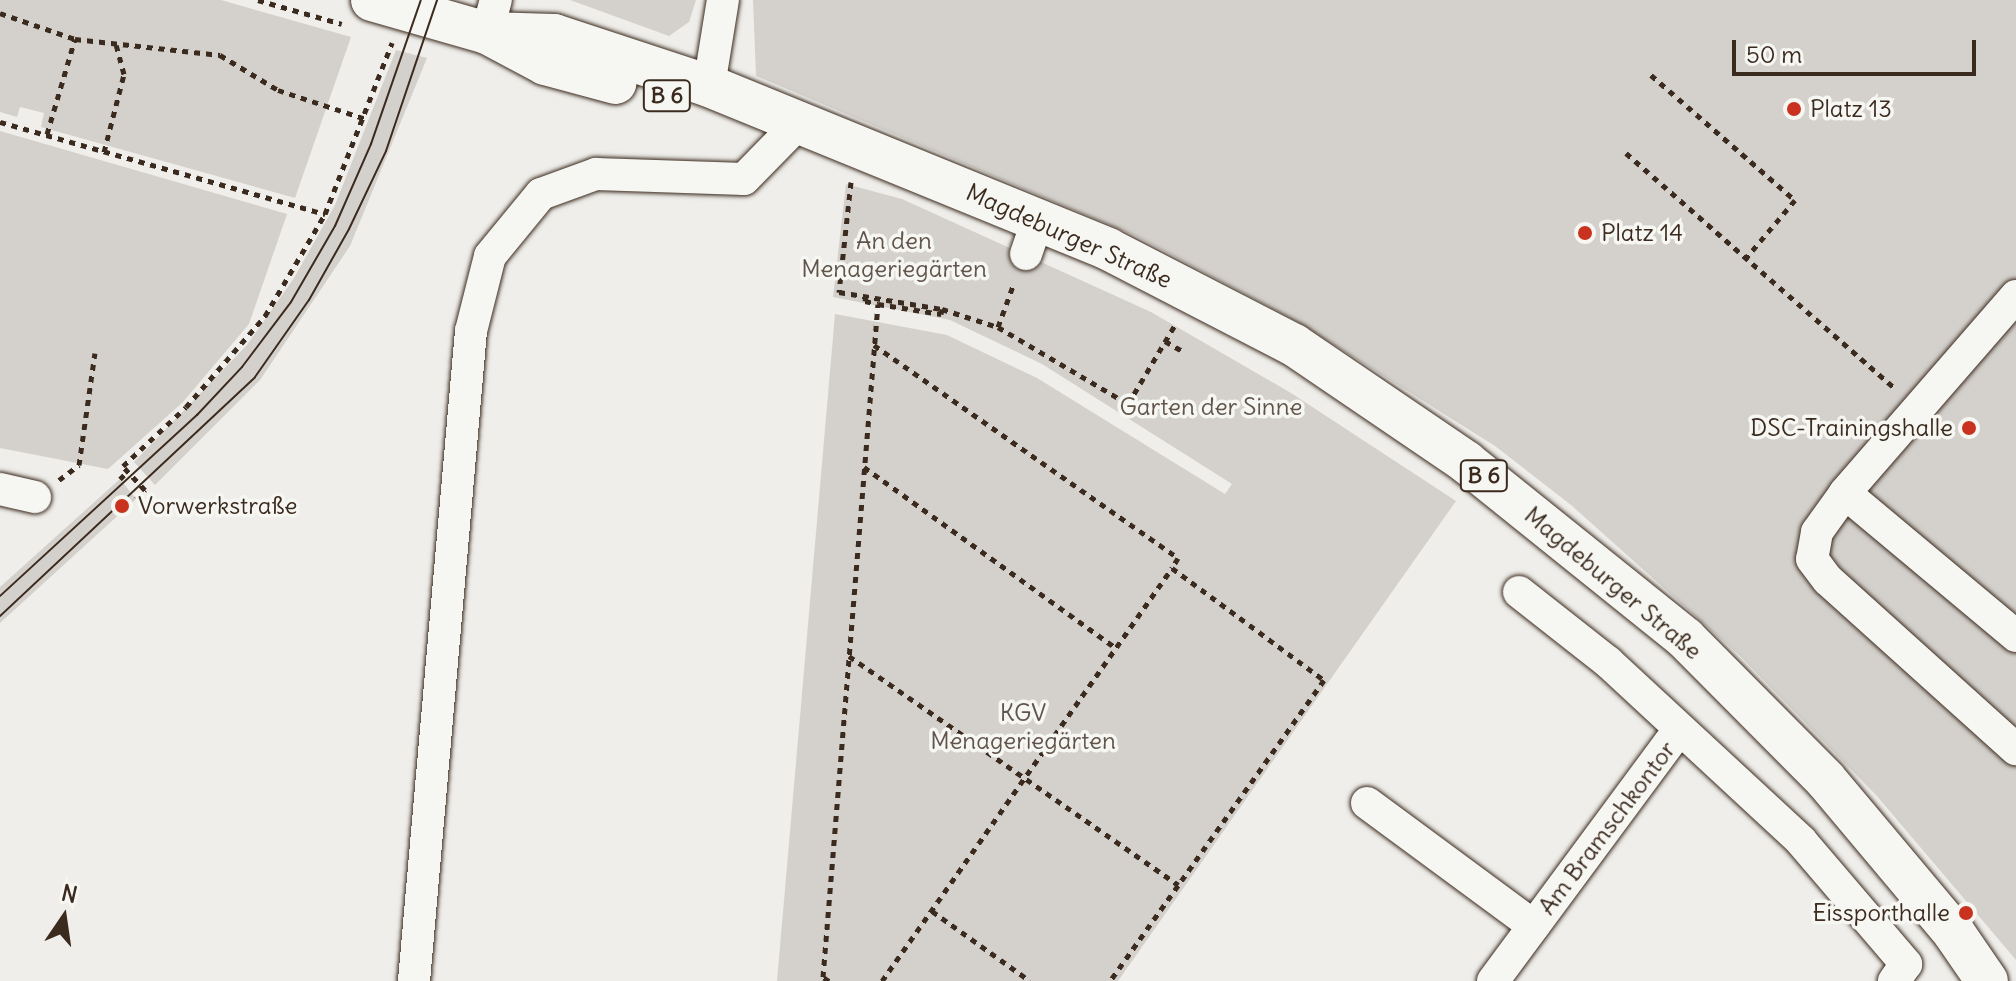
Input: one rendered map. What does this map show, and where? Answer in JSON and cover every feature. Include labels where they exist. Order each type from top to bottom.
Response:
[{"type":"main road","name":"Magdeburger Straße","points":[[372,11],[432,17],[492,16],[709,86],[851,145],[1032,237],[1194,293],[1294,345],[1466,462],[1685,638],[1825,779],[1954,933],[1987,981]]},
{"type":"main road","name":"Magdeburger Straße","points":[[492,16],[545,64],[851,145]]},
{"type":"street","points":[[709,86],[723,0]]},
{"type":"street","points":[[414,981],[471,331],[490,256],[541,194],[596,174],[744,179],[792,130]]},
{"type":"street","points":[[2016,296],[1845,493],[1817,532],[1812,559],[1828,580],[2016,749]]},
{"type":"street","points":[[0,489],[35,497]]},
{"type":"street","points":[[1845,493],[2016,636]]},
{"type":"street","name":"Am Bramschkontor","points":[[1519,592],[1608,662],[1801,841],[1906,975]]},
{"type":"street","name":"Am Bramschkontor","points":[[1493,981],[1679,730]]},
{"type":"street","name":"Am Bramschkontor","points":[[1367,803],[1534,926]]},
{"type":"path","points":[[136,499],[145,490],[123,466],[186,407],[265,316],[325,214],[366,119],[394,39],[381,35],[372,11],[258,0]]},
{"type":"path","points":[[0,13],[75,39],[220,55],[278,90],[366,119]]},
{"type":"path","points":[[47,134],[75,39]]},
{"type":"path","points":[[104,152],[124,74],[116,45]]},
{"type":"path","points":[[1651,75],[1795,200],[1746,258]]},
{"type":"path","points":[[0,122],[325,214]]},
{"type":"path","points":[[851,145],[839,292],[942,309],[998,327],[1128,404],[1194,293]]},
{"type":"path","points":[[1626,153],[1918,409]]},
{"type":"path","points":[[998,327],[1032,237]]},
{"type":"path","points":[[866,296],[865,301],[878,304],[941,314],[942,309]]},
{"type":"path","points":[[829,981],[823,977],[878,304]]},
{"type":"path","points":[[1165,341],[1184,352]]},
{"type":"path","points":[[874,345],[1178,558],[882,981]]},
{"type":"path","points":[[35,497],[79,465],[95,353]]},
{"type":"path","points":[[864,466],[1116,648]]},
{"type":"path","points":[[120,479],[128,471]]},
{"type":"path","points":[[1110,981],[1324,680],[1172,568]]},
{"type":"path","points":[[849,656],[1178,885]]},
{"type":"path","points":[[932,911],[1030,981]]},
{"type":"green space","points":[[0,0],[221,0],[351,37],[295,198],[41,127],[44,113],[20,107],[17,117],[0,112]]},
{"type":"green space","points":[[570,0],[696,0],[689,22],[669,36]]},
{"type":"green space","points":[[753,0],[2016,0],[2016,960],[1876,795],[1740,656],[1571,505],[1495,446],[1296,321],[1136,236],[756,76]]},
{"type":"green space","points":[[396,50],[427,58],[350,246],[260,380],[155,485],[134,462],[247,345],[294,278],[335,205]]},
{"type":"green space","points":[[0,131],[287,214],[249,324],[183,402],[108,469],[0,448]]},
{"type":"green space","name":"KGV Menageriegärten","points":[[846,184],[902,199],[1151,312],[1291,393],[1456,501],[1118,981],[777,981],[835,314],[947,335],[1037,378],[1225,494],[1232,484],[1042,364],[950,320],[833,297]]},
{"type":"green space","points":[[120,479],[136,499],[0,623],[0,587]]},
{"type":"tram line","points":[[0,596],[197,415],[242,367],[291,302],[335,226],[371,144],[421,0]]},
{"type":"tram line","points":[[0,616],[255,377],[309,300],[349,229],[386,151],[437,0]]},
{"type":"place","name":"Platz 13","points":[[1794,109]]},
{"type":"place","name":"Platz 14","points":[[1585,233]]},
{"type":"place","name":"DSC-Trainingshalle","points":[[1969,428]]},
{"type":"place","name":"Vorwerkstraße","points":[[122,506]]},
{"type":"place","name":"Eissporthalle","points":[[1966,913]]},
{"type":"park label","name":"An den Menageriegärten","points":[[894,255]]},
{"type":"park label","name":"Garten der Sinne","points":[[1211,407]]}]
